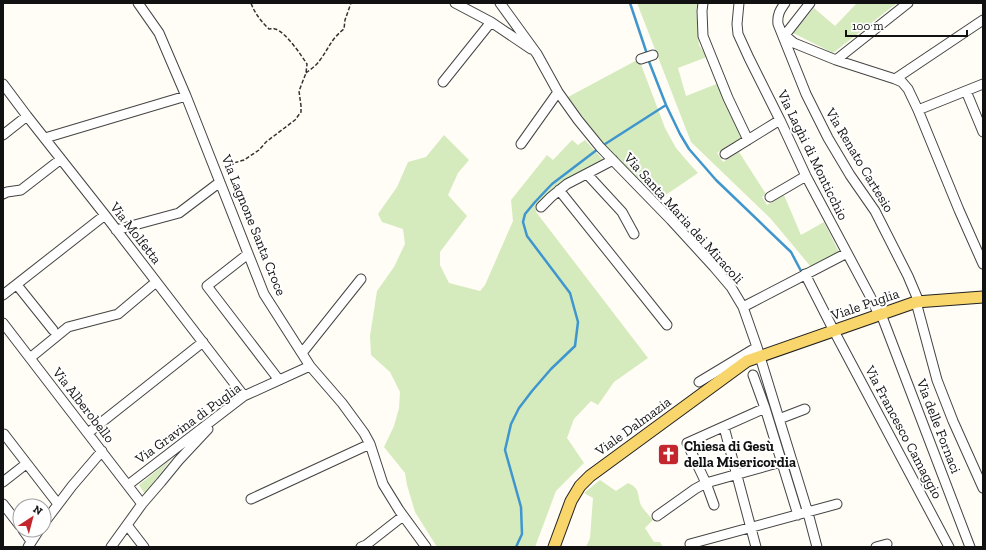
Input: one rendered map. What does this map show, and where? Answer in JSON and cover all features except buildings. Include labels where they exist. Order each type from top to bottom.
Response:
[{"type":"main road","name":"Viale Puglia","points":[[759,351],[834,331],[918,302],[983,297]]},
{"type":"main road","name":"Viale Dalmazia","points":[[554,547],[572,501],[580,486],[590,476],[759,351]]},
{"type":"street","name":"Via Lagnone Santa Croce","points":[[138,3],[159,33],[186,96],[264,294],[310,366],[342,403],[364,433],[370,444],[383,484],[403,516],[426,547]]},
{"type":"street","points":[[455,3],[491,22],[537,54]]},
{"type":"street","name":"Via Santa Maria dei Miracoli","points":[[500,3],[537,54],[558,92],[578,120],[613,160],[714,267],[731,287],[743,307],[759,351],[779,419],[803,514]]},
{"type":"street","points":[[703,3],[703,36],[728,98],[748,140]]},
{"type":"street","name":"Via Laghi di Monticchio","points":[[739,3],[737,24],[738,34],[806,176],[880,315]]},
{"type":"street","name":"Via Renato Cartesio","points":[[785,3],[779,13],[778,24],[783,33],[806,94],[828,138],[874,211],[908,276],[918,302],[937,380],[953,421],[983,488]]},
{"type":"street","points":[[810,3],[783,33],[794,43],[836,60],[902,82],[908,89],[918,110],[983,264]]},
{"type":"street","points":[[836,60],[908,3]]},
{"type":"street","points":[[894,79],[983,20]]},
{"type":"street","points":[[443,82],[491,22]]},
{"type":"street","points":[[641,59],[653,55]]},
{"type":"street","points":[[918,110],[983,84]]},
{"type":"street","name":"Via Molfetta","points":[[4,88],[45,138],[244,396]]},
{"type":"street","points":[[966,91],[983,132]]},
{"type":"street","points":[[521,144],[558,92]]},
{"type":"street","points":[[45,138],[186,96]]},
{"type":"street","points":[[3,135],[27,116]]},
{"type":"street","points":[[725,154],[780,120]]},
{"type":"street","points":[[3,194],[21,190],[61,160]]},
{"type":"street","points":[[541,207],[559,190],[613,160]]},
{"type":"street","points":[[587,174],[622,212],[634,234]]},
{"type":"street","points":[[770,198],[806,176]]},
{"type":"street","points":[[116,230],[179,213],[220,182]]},
{"type":"street","points":[[559,190],[667,326]]},
{"type":"street","points":[[3,295],[105,215]]},
{"type":"street","points":[[743,307],[847,253]]},
{"type":"street","points":[[248,254],[207,286],[278,380]]},
{"type":"street","name":"Via Francesco Camaggio","points":[[805,274],[949,547]]},
{"type":"street","points":[[302,353],[361,278]]},
{"type":"street","points":[[30,358],[68,327],[118,314],[156,282]]},
{"type":"street","points":[[16,285],[53,330]]},
{"type":"street","name":"Via delle Fornaci","points":[[880,315],[970,547]]},
{"type":"street","name":"Via Alberobello","points":[[5,330],[30,358],[142,504]]},
{"type":"street","points":[[88,433],[203,342]]},
{"type":"street","points":[[700,382],[759,351]]},
{"type":"street","name":"Via Gravina di Puglia","points":[[128,485],[244,396],[310,366]]},
{"type":"street","name":"Via Santa Maria dei Miracoli","points":[[753,375],[766,408],[781,462],[817,547]]},
{"type":"street","points":[[714,505],[706,483],[687,443],[766,408]]},
{"type":"street","points":[[779,419],[805,409]]},
{"type":"street","points":[[111,547],[142,504],[179,460],[224,412]]},
{"type":"street","points":[[724,427],[756,547]]},
{"type":"street","points":[[3,435],[4,434],[58,504]]},
{"type":"street","points":[[250,499],[370,444]]},
{"type":"street","points":[[52,512],[102,451]]},
{"type":"street","points":[[657,516],[706,483],[781,462]]},
{"type":"street","points":[[3,482],[26,464]]},
{"type":"street","points":[[3,504],[12,516]]},
{"type":"street","points":[[691,547],[690,544],[710,543],[751,528],[837,504]]},
{"type":"street","points":[[361,547],[366,545],[403,516]]},
{"type":"street","points":[[127,525],[144,547]]},
{"type":"street","points":[[876,547],[887,544]]},
{"type":"path","points":[[215,169],[244,160],[259,150],[266,142],[295,120],[301,112],[299,91],[306,73],[307,64],[288,38],[274,28],[269,29],[260,21],[251,3]]},
{"type":"path","points":[[306,73],[319,61],[329,44],[344,29],[345,20],[351,3]]},
{"type":"green space","points":[[637,3],[698,3],[696,9],[699,45],[707,57],[678,68],[686,96],[719,83],[741,138],[717,153],[723,162],[739,152],[766,194],[762,197],[767,205],[784,195],[801,235],[824,222],[839,252],[811,267],[771,219],[691,142]]},
{"type":"green space","points":[[857,3],[897,3],[833,53],[793,33],[814,8],[835,26]]},
{"type":"green space","points":[[639,59],[665,128],[676,148],[698,173],[657,201],[595,136],[568,97]]},
{"type":"green space","points":[[444,135],[469,160],[458,173],[448,195],[467,216],[440,252],[440,265],[449,283],[480,291],[485,285],[513,221],[511,200],[547,155],[553,160],[572,140],[578,145],[585,140],[605,162],[577,174],[546,194],[536,212],[648,358],[614,382],[598,405],[591,401],[574,419],[567,438],[584,463],[556,491],[535,547],[437,547],[415,512],[405,473],[384,447],[394,426],[399,408],[400,392],[390,372],[371,355],[370,336],[377,291],[394,267],[405,244],[403,229],[382,222],[378,214],[397,187],[408,162],[426,157]]},
{"type":"green space","points":[[171,459],[145,494],[139,485]]},
{"type":"green space","points":[[600,480],[616,491],[628,483],[637,490],[642,507],[653,520],[645,528],[654,542],[660,542],[663,547],[586,547],[590,538],[593,498],[584,493]]},
{"type":"waterway","points":[[630,3],[647,54]]},
{"type":"waterway","points":[[648,59],[666,105],[689,149],[716,180],[791,252],[801,271]]},
{"type":"waterway","points":[[602,146],[666,105]]},
{"type":"waterway","points":[[516,547],[522,534],[521,507],[505,450],[511,424],[519,408],[532,391],[551,369],[575,346],[578,322],[570,293],[527,236],[523,222],[525,214],[552,184],[598,149]]},
{"type":"place","name":"Chiesa di Gesù della Misericordia","points":[[669,454]]}]
